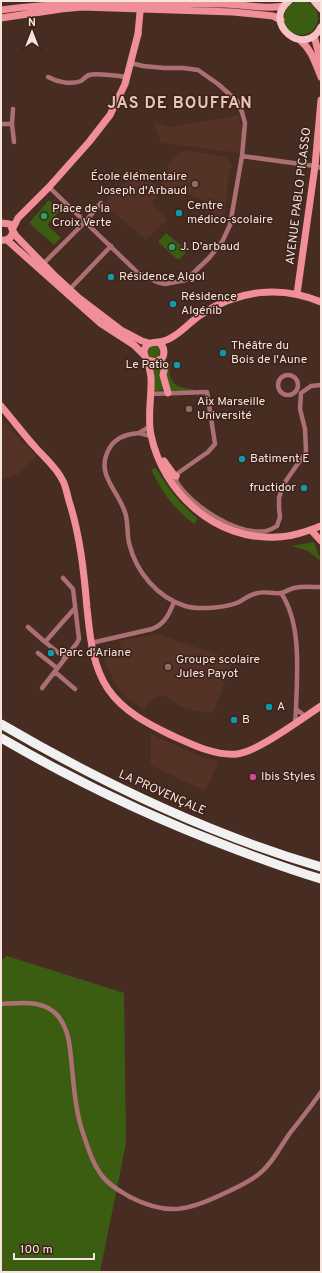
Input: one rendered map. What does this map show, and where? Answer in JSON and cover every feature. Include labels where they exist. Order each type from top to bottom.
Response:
[{"type":"highway","name":"LA PROVENÇALE","points":[[1,724],[76,765],[163,808],[250,843],[321,867]]},
{"type":"highway","name":"LA PROVENÇALE","points":[[1,738],[87,784],[157,818],[260,859],[321,879]]},
{"type":"main road","points":[[1,10],[49,2],[77,1],[239,4],[273,8],[287,4]]},
{"type":"main road","points":[[6,225],[18,218],[49,187],[89,142],[110,115],[125,84],[131,63],[138,34],[141,1]]},
{"type":"main road","points":[[314,1],[321,9]]},
{"type":"main road","points":[[287,4],[282,9],[280,20],[283,29],[308,47],[321,77]]},
{"type":"main road","points":[[1,18],[55,9],[82,7],[233,12],[273,16],[280,20]]},
{"type":"main road","points":[[300,40],[308,39],[314,36],[321,27]]},
{"type":"main road","points":[[314,36],[321,62]]},
{"type":"main road","name":"AVENUE PABLO PICASSO","points":[[297,294],[318,167],[321,100]]},
{"type":"main road","points":[[6,225],[13,235],[3,240],[100,323],[134,345],[146,357],[156,362],[161,360],[164,354],[163,347],[158,342]]},
{"type":"main road","points":[[6,225],[69,290],[121,330],[149,343],[158,342],[174,336],[204,312],[228,299],[258,292],[275,292],[297,294],[321,302]]},
{"type":"main road","points":[[149,343],[144,348],[151,376],[149,427],[164,470],[176,491],[188,504],[209,519],[235,532],[262,537],[283,537],[312,530],[321,526]]},
{"type":"main road","points":[[161,360],[165,366],[163,375],[168,394]]},
{"type":"main road","points":[[1,406],[63,480],[75,521],[84,575],[94,658],[108,689],[116,699],[143,721],[197,746],[219,753],[239,754],[261,745],[321,706]]},
{"type":"main road","points":[[152,439],[167,466],[177,475]]},
{"type":"main road","points":[[312,530],[321,541]]},
{"type":"main road","points":[[321,531],[321,541]]},
{"type":"street","points":[[49,187],[137,272],[149,279],[165,284],[186,280],[209,258],[222,242],[230,225],[242,156],[245,123],[237,101],[218,84],[198,70],[143,66],[131,63]]},
{"type":"street","points":[[48,77],[58,82],[80,81],[88,75],[117,75],[126,77]]},
{"type":"street","points":[[13,109],[12,124],[14,142]]},
{"type":"street","points":[[1,124],[12,124]]},
{"type":"street","points":[[242,156],[318,167]]},
{"type":"street","points":[[43,264],[102,203]]},
{"type":"street","points":[[69,290],[111,246]]},
{"type":"street","points":[[287,375],[294,377],[297,383],[296,390],[288,395],[281,393],[278,387],[279,380],[287,375]]},
{"type":"street","points":[[151,394],[207,392],[215,444],[208,452],[177,475],[178,483],[194,502],[221,520],[244,529],[265,531],[278,526],[280,517],[279,498],[283,485],[306,452],[306,429],[300,409],[301,394],[311,386],[321,385]]},
{"type":"street","points":[[296,390],[301,394]]},
{"type":"street","points":[[149,427],[140,432],[128,434],[111,444],[104,461],[105,472],[126,515],[129,543],[139,570],[150,584],[174,602],[188,607],[200,608],[223,606],[240,602],[248,596],[259,592],[281,593],[293,588],[321,587]]},
{"type":"street","points":[[140,432],[152,439]]},
{"type":"street","points":[[42,688],[79,639],[73,589],[63,578]]},
{"type":"street","points":[[281,593],[287,603],[295,630],[297,667],[295,723]]},
{"type":"street","points":[[91,643],[160,626],[164,622],[174,602]]},
{"type":"street","points":[[45,642],[75,608]]},
{"type":"street","points":[[28,627],[65,658]]},
{"type":"street","points":[[38,653],[75,689]]},
{"type":"street","points":[[296,709],[306,716]]},
{"type":"street","points":[[1,1004],[27,1003],[42,1005],[52,1010],[58,1016],[65,1028],[70,1042],[78,1113],[82,1132],[93,1161],[102,1176],[110,1184],[140,1202],[164,1209],[181,1210],[195,1207],[216,1198],[259,1174],[270,1163],[289,1134],[321,1092]]},
{"type":"shaded area","points":[[238,115],[242,127],[240,153],[161,143],[154,122],[169,127]]},
{"type":"shaded area","name":"École élémentaire Joseph d'Arbaud","points":[[184,150],[226,157],[232,165],[229,176],[223,224],[200,198],[188,195],[180,197],[167,190],[158,179],[169,169],[166,165]]},
{"type":"shaded area","points":[[140,168],[154,179],[152,182],[162,191],[152,203],[167,220],[146,240],[104,204]]},
{"type":"shaded area","points":[[1,419],[36,456],[18,474],[1,479]]},
{"type":"shaded area","name":"Groupe scolaire Jules Payot","points":[[157,634],[233,660],[213,713],[195,711],[179,706],[166,696],[154,698],[144,709],[131,701],[117,687],[103,658],[121,655],[120,641]]},
{"type":"shaded area","points":[[151,734],[204,758],[219,761],[205,791],[150,765]]},
{"type":"green space","points":[[298,1],[304,1],[308,2],[315,8],[318,18],[317,25],[311,32],[304,35],[298,35],[294,34],[287,28],[284,21],[284,15],[285,11],[291,4]]},
{"type":"green space","name":"Place de la Croix Verte","points":[[49,200],[60,210],[47,225],[61,238],[54,245],[29,223]]},
{"type":"green space","name":"J. D’arbaud","points":[[166,233],[186,250],[179,259],[177,259],[159,243]]},
{"type":"green space","points":[[152,346],[156,346],[160,352],[156,358],[152,358],[148,354],[148,350]]},
{"type":"green space","points":[[167,362],[171,363],[170,375],[174,383],[188,389],[194,389],[192,391],[171,392],[166,376]]},
{"type":"green space","points":[[162,364],[164,387],[162,390],[154,392],[152,366]]},
{"type":"green space","points":[[156,468],[175,495],[198,519],[194,524],[174,506],[159,485],[151,469]]},
{"type":"green space","points":[[314,542],[321,561],[308,551],[292,546]]},
{"type":"green space","points":[[7,956],[124,993],[126,1143],[100,1272],[1,1272],[1,960]]},
{"type":"place","name":"École élémentaire Joseph d'Arbaud","points":[[195,184]]},
{"type":"place","name":"Centre médico-scolaire","points":[[179,213]]},
{"type":"place","name":"Place de la Croix Verte","points":[[44,216]]},
{"type":"place","name":"J. D’arbaud","points":[[172,247]]},
{"type":"place","name":"Résidence Algol","points":[[111,277]]},
{"type":"place","name":"Résidence Algénib","points":[[173,304]]},
{"type":"place","name":"Théâtre du Bois de l'Aune","points":[[223,353]]},
{"type":"place","name":"Le Patio","points":[[177,365]]},
{"type":"place","name":"Aix Marseille Université","points":[[189,409]]},
{"type":"place","name":"Batiment E","points":[[242,459]]},
{"type":"place","name":"fructidor","points":[[304,488]]},
{"type":"place","name":"Parc d'Ariane","points":[[51,653]]},
{"type":"place","name":"Groupe scolaire Jules Payot","points":[[168,667]]},
{"type":"place","name":"A","points":[[269,707]]},
{"type":"place","name":"B","points":[[234,720]]},
{"type":"place","name":"Ibis Styles","points":[[253,777]]},
{"type":"district","name":"JAS DE BOUFFAN","points":[[180,104]]}]
